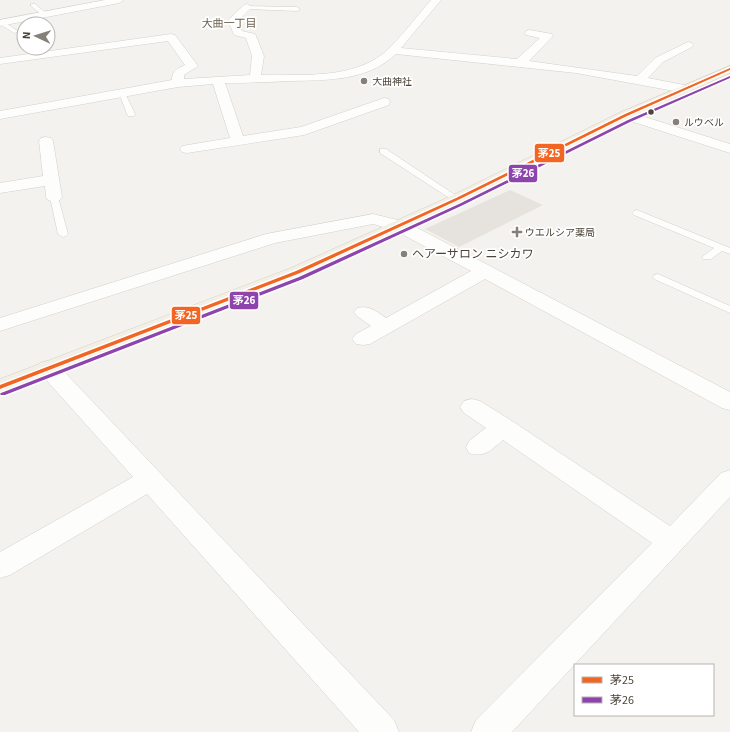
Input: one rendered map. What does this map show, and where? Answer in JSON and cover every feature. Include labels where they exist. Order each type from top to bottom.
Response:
[{"type":"main road","points":[[0,387],[298,272],[457,200],[626,115],[730,69]]},
{"type":"street","points":[[1,22],[95,2],[119,0]]},
{"type":"street","points":[[0,115],[178,83],[218,80],[340,76],[354,73],[387,57],[436,0]]},
{"type":"street","points":[[247,7],[233,20],[238,33],[251,36],[258,56],[255,79]]},
{"type":"street","points":[[519,64],[548,36],[530,33]]},
{"type":"street","points":[[0,61],[171,37],[192,66],[178,72],[178,83]]},
{"type":"street","points":[[640,79],[659,60],[693,46],[676,42]]},
{"type":"street","points":[[393,50],[598,72],[685,89]]},
{"type":"street","points":[[218,80],[238,141]]},
{"type":"street","points":[[186,149],[238,141],[307,135],[368,108],[384,108]]},
{"type":"street","points":[[626,115],[730,149]]},
{"type":"street","points":[[46,141],[50,180],[54,197]]},
{"type":"street","points":[[0,188],[50,180]]},
{"type":"street","points":[[0,325],[272,238],[373,219],[400,226],[483,272],[730,402]]},
{"type":"street","points":[[363,338],[483,272]]},
{"type":"street","points":[[364,312],[385,326]]},
{"type":"street","points":[[48,368],[382,732]]},
{"type":"street","points":[[472,407],[672,542]]},
{"type":"street","points":[[478,447],[503,427]]},
{"type":"street","points":[[0,566],[151,479]]},
{"type":"street","points":[[488,732],[730,480]]},
{"type":"lane","points":[[33,5],[44,14]]},
{"type":"lane","points":[[247,7],[297,9]]},
{"type":"lane","points":[[1,22],[16,32]]},
{"type":"lane","points":[[122,93],[131,114]]},
{"type":"lane","points":[[383,151],[457,200]]},
{"type":"lane","points":[[54,197],[63,234]]},
{"type":"lane","points":[[637,212],[725,249]]},
{"type":"lane","points":[[707,257],[725,249]]},
{"type":"lane","points":[[658,277],[730,310]]},
{"type":"shaded area","points":[[510,190],[543,205],[459,247],[425,229]]},
{"type":"transit line","name":"茅25","points":[[0,387],[298,272],[457,199],[626,115],[730,69]]},
{"type":"transit line","name":"茅26","points":[[3,394],[301,278],[460,205],[629,121],[730,77]]},
{"type":"place","name":"大曲神社","points":[[364,81]]},
{"type":"place","name":"ルウベル","points":[[676,122]]},
{"type":"place","name":"ウエルシア薬局","points":[[517,232]]},
{"type":"place","name":"ヘアーサロン ニシカワ","points":[[404,254]]},
{"type":"district","name":"大曲一丁目","points":[[229,23]]}]
